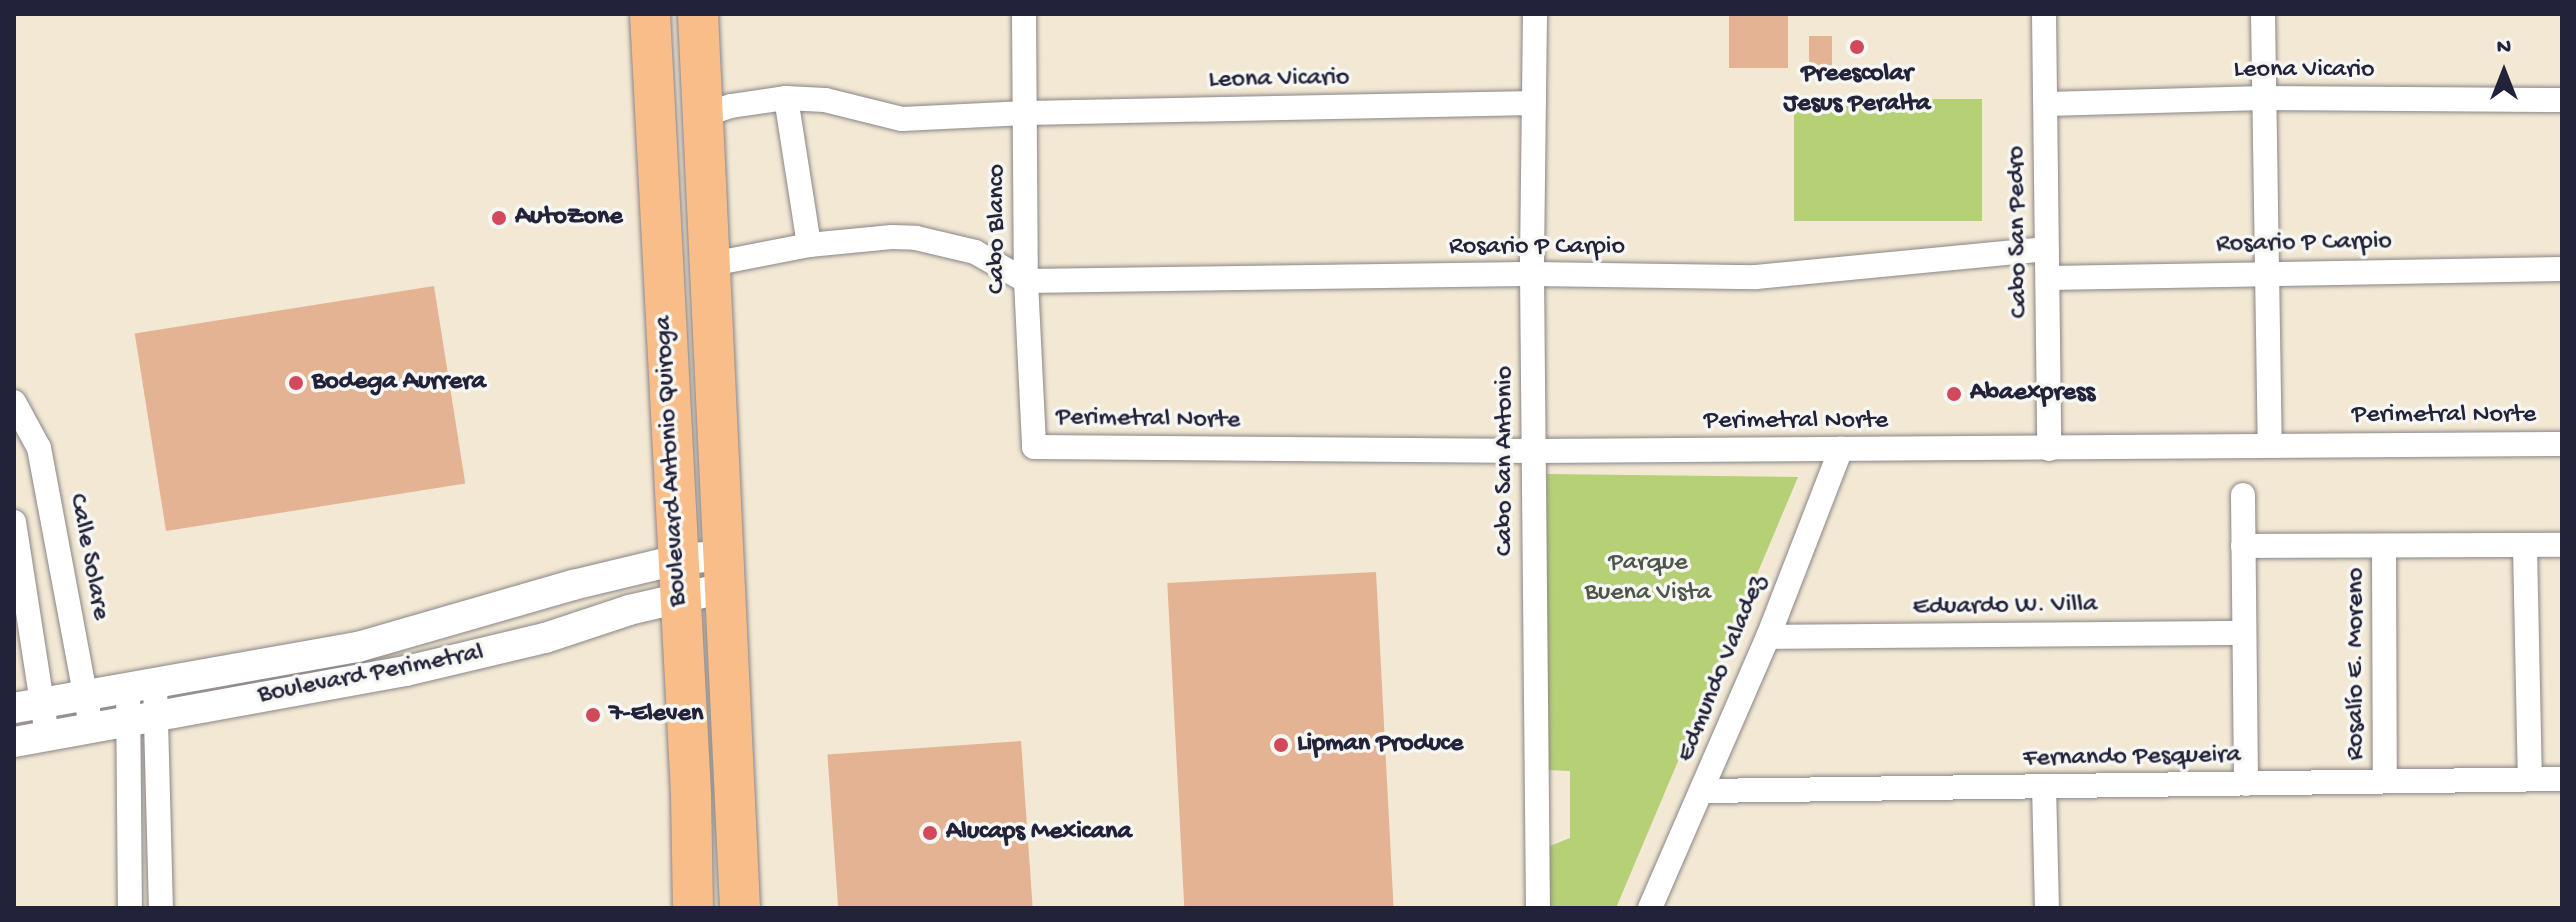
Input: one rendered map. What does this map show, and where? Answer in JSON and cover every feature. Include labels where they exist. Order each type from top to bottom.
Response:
[{"type":"main road","name":"Boulevard Antonio Quiroga","points":[[650,14],[693,908]]},
{"type":"main road","name":"Boulevard Antonio Quiroga","points":[[698,14],[740,908]]},
{"type":"street","name":"Cabo Blanco","points":[[1024,14],[1031,443]]},
{"type":"street","name":"Cabo San Antonio","points":[[1535,14],[1532,274],[1538,908]]},
{"type":"street","name":"Cabo San Pedro","points":[[2044,14],[2049,449]]},
{"type":"street","points":[[2263,14],[2270,445]]},
{"type":"street","name":"Leona Vicario","points":[[703,115],[786,98],[825,100],[902,119],[1026,113],[1534,103]]},
{"type":"street","points":[[786,98],[809,245]]},
{"type":"street","name":"Leona Vicario","points":[[2046,104],[2264,98],[2562,100]]},
{"type":"street","points":[[712,264],[809,245],[873,238],[916,238],[975,252],[1026,281]]},
{"type":"street","name":"Rosario P Carpio","points":[[1026,281],[1532,274],[1787,276],[2047,249]]},
{"type":"street","name":"Rosario P Carpio","points":[[2048,278],[2562,269]]},
{"type":"street","name":"Calle Solare","points":[[14,402],[22,430],[39,448],[91,727]]},
{"type":"street","name":"Perimetral Norte","points":[[1031,443],[1034,447],[1535,451],[2562,444]]},
{"type":"street","name":"Edmundo Valadez","points":[[1650,908],[1768,637],[1841,449]]},
{"type":"street","points":[[2243,495],[2242,633],[2246,784]]},
{"type":"street","points":[[14,522],[21,566],[27,706],[47,736]]},
{"type":"street","points":[[2243,546],[2562,545]]},
{"type":"street","points":[[2525,546],[2530,779]]},
{"type":"street","name":"Rosalío E. Moreno","points":[[2384,547],[2385,781]]},
{"type":"street","points":[[21,566],[60,559]]},
{"type":"street","name":"Boulevard Perimetral","points":[[27,706],[358,647],[573,585],[678,578],[723,571]]},
{"type":"street","name":"Boulevard Perimetral","points":[[14,742],[406,671],[545,638],[678,578]]},
{"type":"street","name":"Eduardo W. Villa","points":[[1768,637],[2242,633]]},
{"type":"street","points":[[141,685],[157,716],[161,908]]},
{"type":"street","points":[[130,908],[126,721],[141,685]]},
{"type":"street","name":"Fernando Pesqueira","points":[[1703,791],[2562,779]]},
{"type":"street","points":[[2044,786],[2047,908]]},
{"type":"green space","points":[[1794,99],[1982,99],[1982,221],[1794,221]]},
{"type":"green space","name":"Parque Buena Vista","points":[[1547,474],[1798,477],[1616,908],[1548,908],[1545,848],[1570,838],[1570,771],[1547,770]]},
{"type":"building","points":[[1729,14],[1788,14],[1788,68],[1729,68]]},
{"type":"building","points":[[1809,36],[1832,36],[1832,68],[1809,68]]},
{"type":"building","name":"Bodega Aurrera","points":[[434,286],[465,484],[166,531],[135,333]]},
{"type":"building","name":"Lipman Produce","points":[[1376,572],[1394,908],[1184,908],[1167,583]]},
{"type":"building","name":"Alucaps Mexicana","points":[[1021,741],[1033,908],[838,908],[827,755]]},
{"type":"place","name":"Preescolar Jesus Peralta","points":[[1857,47]]},
{"type":"place","name":"AutoZone","points":[[499,218]]},
{"type":"place","name":"Bodega Aurrera","points":[[296,383]]},
{"type":"place","name":"Abaexpress","points":[[1954,394]]},
{"type":"place","name":"7-Eleven","points":[[593,715]]},
{"type":"place","name":"Lipman Produce","points":[[1281,745]]},
{"type":"place","name":"Alucaps Mexicana","points":[[930,833]]}]
